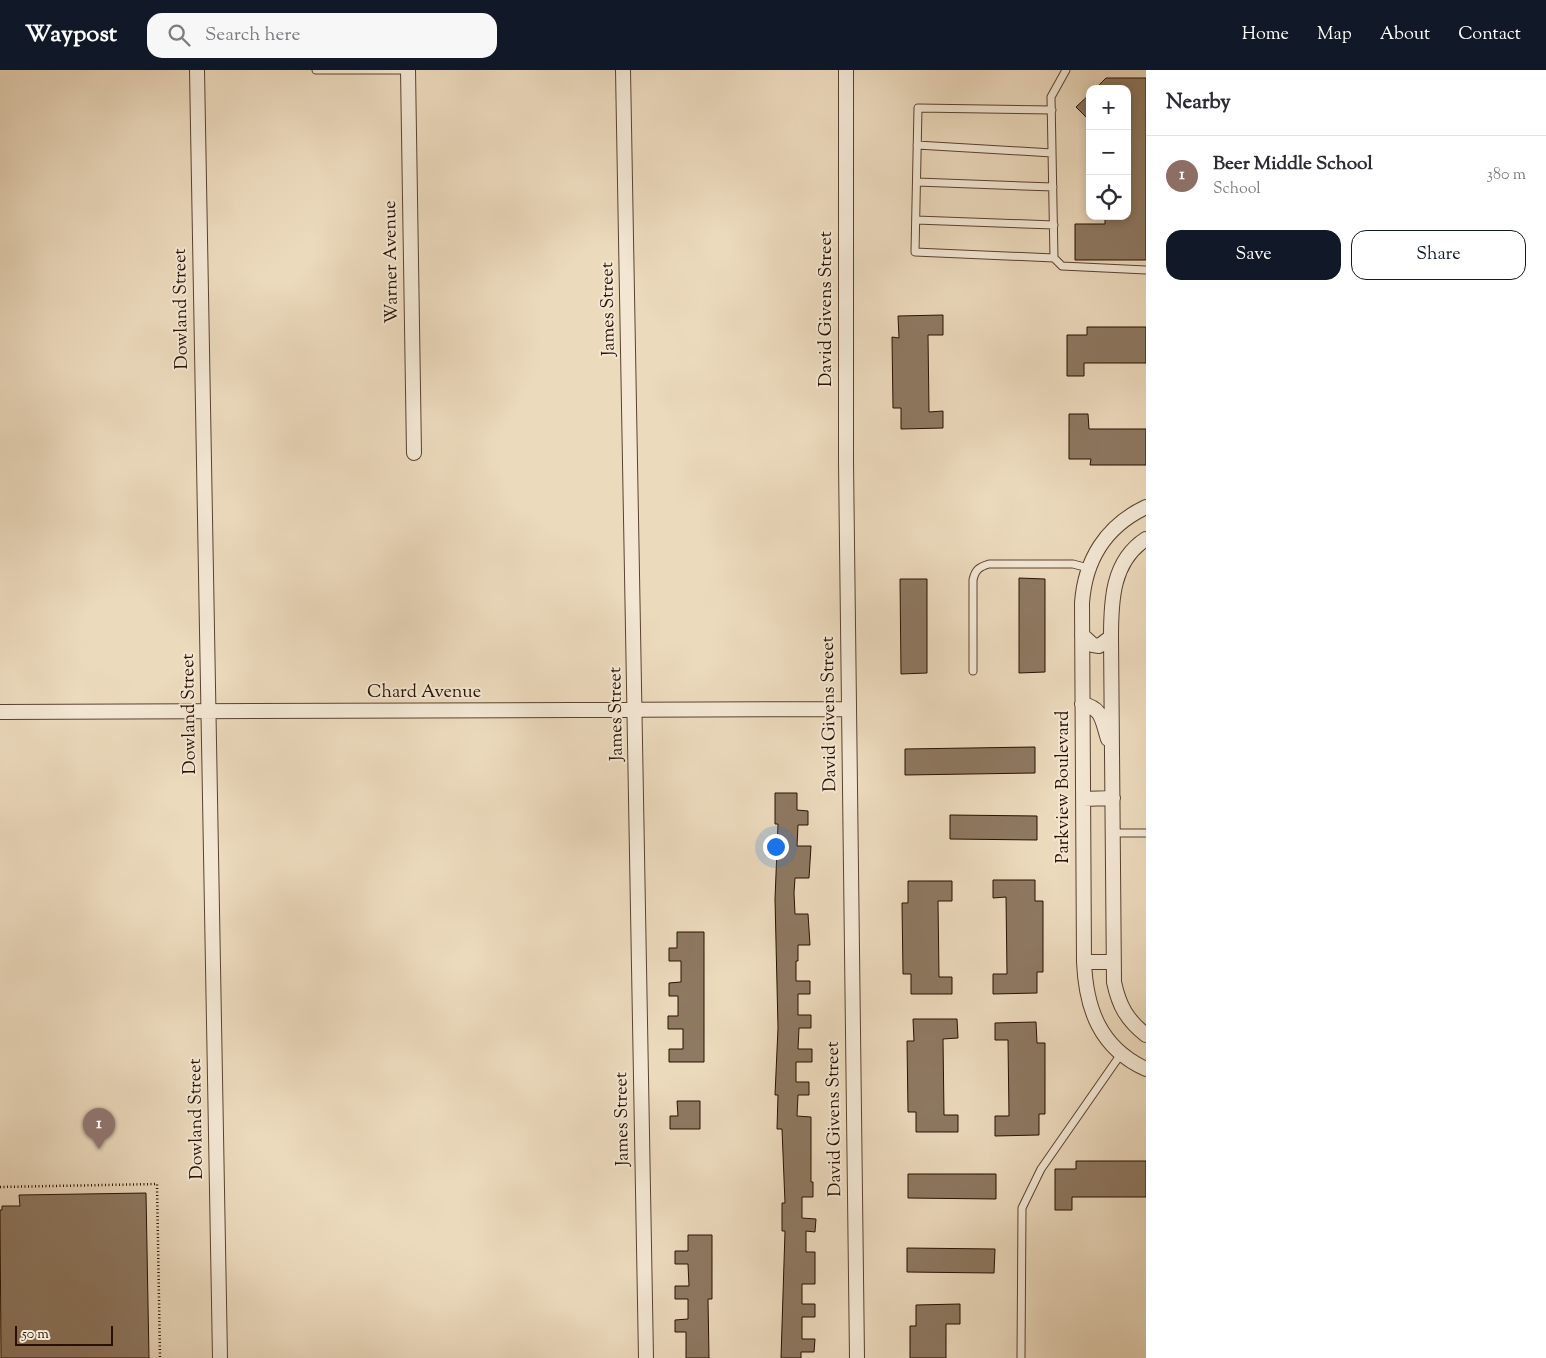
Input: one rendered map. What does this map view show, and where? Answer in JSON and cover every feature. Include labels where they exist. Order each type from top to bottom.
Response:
[{"type":"street","name":"Dowland Street","points":[[196,70],[220,1358]]},
{"type":"street","name":"Warner Avenue","points":[[408,70],[414,453]]},
{"type":"street","name":"James Street","points":[[623,70],[636,710],[646,1358]]},
{"type":"street","name":"David Givens Street","points":[[846,70],[848,710],[857,1358]]},
{"type":"street","name":"Parkview Boulevard","points":[[1146,507],[1114,527],[1096,551],[1088,568],[1082,598],[1084,962],[1090,1009],[1103,1033],[1121,1054],[1146,1069]]},
{"type":"street","points":[[1146,539],[1127,557],[1116,579],[1111,603],[1113,962],[1118,1000],[1126,1016],[1146,1035]]},
{"type":"street","points":[[1082,635],[1093,645],[1099,646],[1111,637]]},
{"type":"street","points":[[1082,704],[1094,707],[1098,711],[1112,749]]},
{"type":"street","name":"Chard Avenue","points":[[0,712],[848,710]]},
{"type":"street","points":[[1083,799],[1112,798]]},
{"type":"street","points":[[1084,962],[1113,962]]},
{"type":"lane","points":[[316,70],[408,70]]},
{"type":"lane","points":[[1054,258],[1051,97],[1066,70]]},
{"type":"lane","points":[[1052,110],[918,108],[915,252],[1054,258],[1062,266],[1146,270]]},
{"type":"lane","points":[[917,145],[1052,153]]},
{"type":"lane","points":[[916,182],[1053,187]]},
{"type":"lane","points":[[916,220],[1054,224]]},
{"type":"lane","points":[[973,671],[973,580],[974,572],[980,566],[989,564],[1073,564],[1088,568]]},
{"type":"lane","points":[[1112,834],[1146,833]]},
{"type":"lane","points":[[1021,1358],[1022,1208],[1041,1169],[1121,1054]]},
{"type":"path","points":[[0,1187],[157,1184],[160,1358]]},
{"type":"building","points":[[1106,78],[1146,78],[1146,260],[1075,260],[1075,224],[1105,224],[1105,220],[1131,220],[1131,85],[1099,85]]},
{"type":"building","points":[[1086,98],[1086,117],[1076,107]]},
{"type":"building","points":[[943,315],[943,335],[928,335],[929,412],[943,411],[943,428],[901,429],[901,408],[893,408],[892,337],[899,338],[898,316]]},
{"type":"building","points":[[1087,327],[1146,327],[1146,363],[1084,363],[1084,376],[1067,376],[1067,335],[1087,335]]},
{"type":"building","points":[[1069,414],[1088,414],[1089,429],[1146,429],[1146,465],[1090,465],[1091,459],[1069,459]]},
{"type":"building","points":[[1019,578],[1045,579],[1045,672],[1019,673]]},
{"type":"building","points":[[900,579],[927,579],[927,673],[901,674]]},
{"type":"building","points":[[1035,747],[1035,773],[905,775],[905,749]]},
{"type":"building","points":[[775,793],[797,793],[797,810],[808,811],[808,825],[798,825],[797,846],[811,846],[809,878],[795,878],[794,893],[795,914],[808,914],[810,945],[798,945],[798,961],[796,961],[796,981],[810,981],[810,994],[798,994],[798,1015],[811,1015],[811,1028],[799,1028],[798,1049],[812,1049],[812,1062],[796,1062],[796,1082],[809,1082],[809,1095],[798,1095],[797,1116],[811,1117],[811,1182],[813,1182],[813,1197],[802,1197],[802,1218],[816,1219],[815,1232],[806,1231],[806,1252],[815,1252],[815,1284],[802,1284],[802,1304],[815,1304],[815,1317],[802,1317],[802,1339],[815,1339],[814,1352],[801,1352],[801,1358],[781,1358],[785,1231],[782,1231],[782,1203],[785,1203],[782,1129],[777,1129],[778,1095],[775,1095],[778,1028],[775,899],[778,824],[775,824]]},
{"type":"building","points":[[950,815],[1037,816],[1037,840],[950,839]]},
{"type":"building","points":[[993,880],[1035,880],[1035,901],[1043,901],[1043,972],[1037,972],[1037,993],[993,994],[993,974],[1007,974],[1006,897],[993,898]]},
{"type":"building","points":[[908,881],[952,881],[952,901],[938,901],[939,977],[952,977],[952,994],[911,994],[911,974],[903,974],[902,903],[908,903]]},
{"type":"building","points":[[677,932],[704,932],[704,1062],[669,1062],[669,1049],[683,1049],[683,1029],[668,1029],[668,1016],[678,1016],[678,996],[669,996],[669,983],[681,982],[681,961],[669,961],[669,948],[677,948]]},
{"type":"building","points":[[913,1019],[957,1019],[958,1038],[943,1039],[944,1115],[958,1115],[958,1132],[916,1132],[916,1112],[908,1112],[907,1041],[914,1041]]},
{"type":"building","points":[[1036,1022],[1037,1043],[1045,1043],[1045,1114],[1039,1114],[1039,1135],[995,1136],[995,1116],[1009,1116],[1008,1040],[995,1040],[995,1023]]},
{"type":"building","points":[[677,1101],[700,1101],[700,1129],[670,1129],[670,1116],[678,1116]]},
{"type":"building","points":[[1076,1161],[1146,1161],[1146,1197],[1072,1197],[1072,1210],[1055,1210],[1055,1169],[1076,1169]]},
{"type":"building","points":[[908,1174],[996,1174],[996,1199],[908,1198]]},
{"type":"building","points":[[146,1193],[149,1358],[1,1358],[0,1210],[2,1210],[2,1206],[20,1206],[19,1195]]},
{"type":"building","points":[[688,1235],[712,1235],[712,1299],[708,1299],[709,1358],[686,1358],[686,1332],[675,1332],[675,1320],[688,1319],[688,1299],[675,1299],[675,1286],[689,1286],[688,1264],[675,1264],[675,1251],[688,1251]]},
{"type":"building","points":[[907,1248],[995,1249],[994,1273],[907,1272]]},
{"type":"building","points":[[960,1304],[960,1324],[946,1324],[946,1358],[910,1358],[910,1326],[916,1326],[916,1305]]},
{"type":"place","name":"Beer Middle School","points":[[99,1149]]}]
